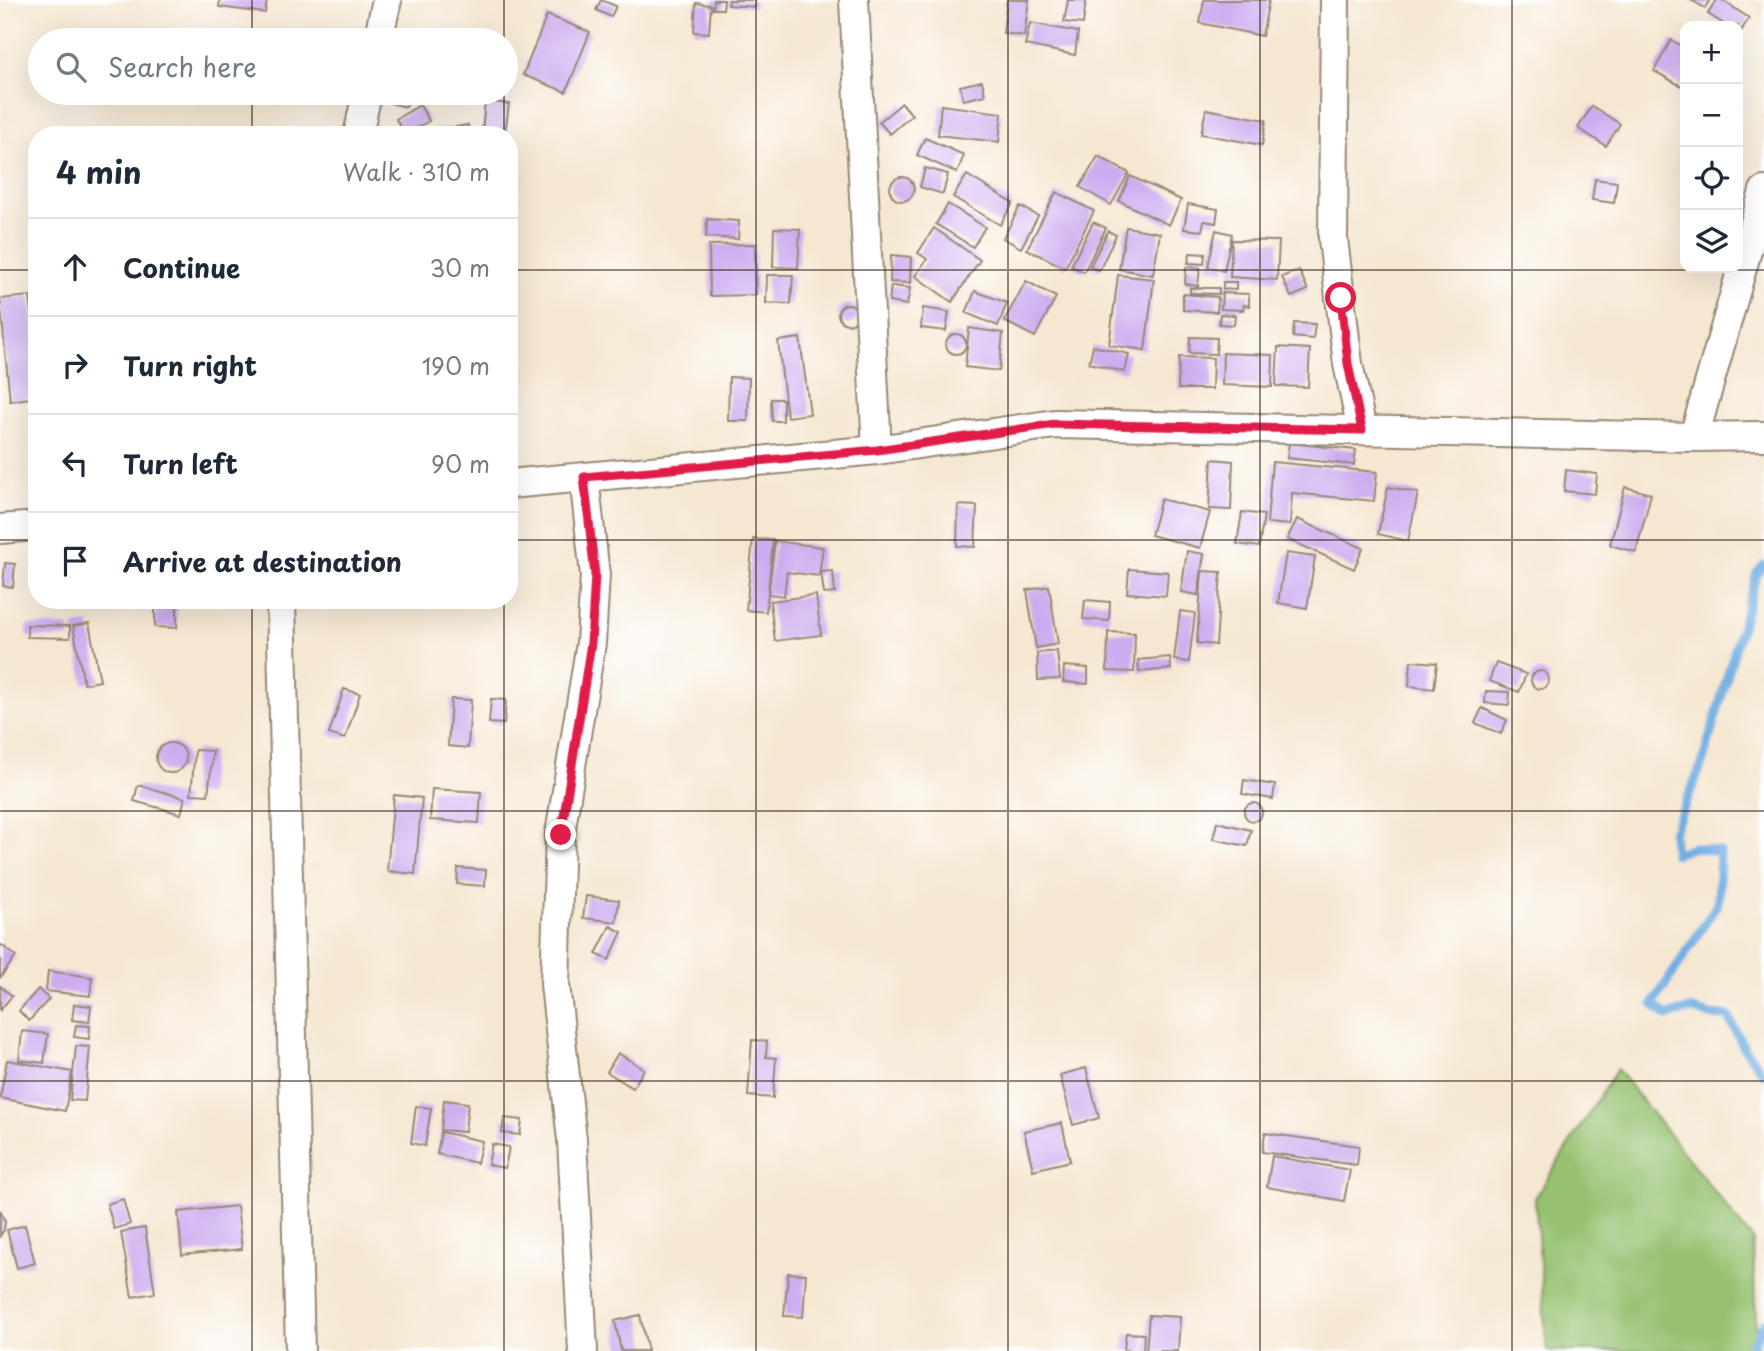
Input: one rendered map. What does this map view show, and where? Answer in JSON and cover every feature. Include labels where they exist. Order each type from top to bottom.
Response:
[{"type":"street","points":[[381,28],[387,0]]},
{"type":"street","points":[[854,0],[877,450]]},
{"type":"street","points":[[1335,0],[1333,239],[1348,364],[1362,430]]},
{"type":"street","points":[[360,126],[364,105]]},
{"type":"street","points":[[1695,437],[1764,191]]},
{"type":"street","points":[[518,483],[877,450],[1055,424],[1695,437],[1764,436]]},
{"type":"street","points":[[583,1351],[572,1140],[555,984],[561,835],[591,643],[595,575],[584,477]]},
{"type":"street","points":[[0,529],[28,527]]},
{"type":"street","points":[[281,609],[300,1351]]},
{"type":"green space","points":[[1617,1069],[1753,1240],[1757,1351],[1547,1351],[1535,1198]]},
{"type":"building","points":[[220,0],[267,0],[265,13],[219,7]]},
{"type":"building","points":[[601,0],[616,6],[611,17],[596,10]]},
{"type":"building","points":[[714,0],[724,0],[723,9],[713,9]]},
{"type":"building","points":[[729,0],[755,0],[755,7],[728,5]]},
{"type":"building","points":[[1007,0],[1029,0],[1024,36],[1003,33]]},
{"type":"building","points":[[1068,0],[1086,0],[1083,24],[1064,22]]},
{"type":"building","points":[[1204,0],[1269,0],[1262,36],[1200,23]]},
{"type":"building","points":[[1691,0],[1710,0],[1705,8]]},
{"type":"building","points":[[1717,0],[1722,0],[1749,18],[1743,28],[1743,21],[1719,21],[1708,14]]},
{"type":"building","points":[[696,3],[711,5],[709,33],[694,32]]},
{"type":"building","points":[[547,15],[590,32],[566,92],[523,75]]},
{"type":"building","points":[[1030,23],[1078,32],[1075,55],[1025,45]]},
{"type":"building","points":[[1671,40],[1680,45],[1680,85],[1654,71]]},
{"type":"building","points":[[982,81],[985,95],[963,100],[960,86]]},
{"type":"building","points":[[902,103],[912,115],[890,134],[879,122]]},
{"type":"building","points":[[420,105],[429,121],[420,126],[400,126],[396,119]]},
{"type":"building","points":[[485,105],[509,105],[506,126],[483,126]]},
{"type":"building","points":[[941,105],[1002,113],[999,142],[938,135]]},
{"type":"building","points":[[1592,106],[1620,124],[1606,146],[1578,128]]},
{"type":"building","points":[[1206,109],[1266,120],[1262,145],[1201,134]]},
{"type":"building","points":[[925,138],[964,155],[957,173],[917,155]]},
{"type":"building","points":[[1098,156],[1129,173],[1111,205],[1080,187]]},
{"type":"building","points":[[925,168],[948,174],[943,194],[920,187]]},
{"type":"building","points":[[967,175],[1013,203],[1000,225],[953,197]]},
{"type":"building","points":[[1130,176],[1181,200],[1169,225],[1119,201]]},
{"type":"building","points":[[902,177],[913,184],[914,189],[907,200],[902,201],[891,194],[890,189],[897,178]]},
{"type":"building","points":[[1595,179],[1617,182],[1614,203],[1592,200]]},
{"type":"building","points":[[1056,192],[1094,211],[1065,268],[1027,249]]},
{"type":"building","points":[[948,204],[985,227],[973,247],[936,224]]},
{"type":"building","points":[[1188,204],[1218,209],[1216,223],[1204,221],[1202,231],[1184,229]]},
{"type":"building","points":[[1020,206],[1038,216],[1021,248],[1003,238]]},
{"type":"building","points":[[707,219],[739,221],[738,239],[706,237]]},
{"type":"building","points":[[1093,222],[1106,228],[1084,272],[1071,266]]},
{"type":"building","points":[[1126,227],[1160,233],[1153,275],[1119,269]]},
{"type":"building","points":[[774,228],[800,229],[798,268],[773,267]]},
{"type":"building","points":[[934,228],[980,260],[952,302],[915,276],[927,259],[918,253]]},
{"type":"building","points":[[1216,230],[1232,234],[1224,271],[1208,267]]},
{"type":"building","points":[[1108,231],[1116,235],[1099,271],[1090,266]]},
{"type":"building","points":[[1232,240],[1279,241],[1277,280],[1230,277]]},
{"type":"building","points":[[755,244],[756,295],[710,296],[709,245]]},
{"type":"building","points":[[1190,253],[1205,254],[1204,264],[1188,263]]},
{"type":"building","points":[[891,255],[911,257],[910,283],[890,282]]},
{"type":"building","points":[[1186,267],[1200,268],[1198,286],[1185,284]]},
{"type":"building","points":[[1299,270],[1308,290],[1291,297],[1282,277]]},
{"type":"building","points":[[767,275],[793,275],[791,304],[766,303]]},
{"type":"building","points":[[1118,275],[1154,279],[1145,350],[1109,345]]},
{"type":"building","points":[[1026,281],[1056,297],[1035,337],[1004,321]]},
{"type":"building","points":[[1223,282],[1236,282],[1236,290],[1223,289]]},
{"type":"building","points":[[891,286],[910,288],[907,305],[889,302]]},
{"type":"building","points":[[1190,288],[1219,288],[1219,294],[1190,293]]},
{"type":"building","points":[[975,291],[1007,303],[998,326],[966,313]]},
{"type":"building","points":[[1222,293],[1249,294],[1249,306],[1244,305],[1243,310],[1221,309]]},
{"type":"building","points":[[1183,294],[1218,297],[1217,312],[1183,310]]},
{"type":"building","points":[[28,296],[28,398],[10,401],[0,299]]},
{"type":"building","points":[[848,304],[855,307],[858,314],[855,321],[848,324],[841,321],[838,314],[841,307]]},
{"type":"building","points":[[923,308],[949,312],[946,331],[921,328]]},
{"type":"building","points":[[1220,314],[1235,315],[1234,325],[1219,324]]},
{"type":"building","points":[[1294,323],[1315,324],[1313,339],[1293,337]]},
{"type":"building","points":[[969,328],[1003,333],[999,371],[965,367]]},
{"type":"building","points":[[956,334],[963,337],[966,344],[963,351],[956,354],[949,351],[946,344],[949,337]]},
{"type":"building","points":[[1190,337],[1217,338],[1216,354],[1189,353]]},
{"type":"building","points":[[800,338],[810,414],[787,417],[778,341]]},
{"type":"building","points":[[1093,346],[1129,354],[1125,372],[1089,363]]},
{"type":"building","points":[[1278,347],[1310,349],[1308,387],[1276,386]]},
{"type":"building","points":[[1223,353],[1273,355],[1272,387],[1222,385]]},
{"type":"building","points":[[1179,357],[1213,358],[1212,389],[1178,389]]},
{"type":"building","points":[[729,377],[749,378],[748,421],[728,421]]},
{"type":"building","points":[[771,399],[783,399],[783,421],[772,421]]},
{"type":"building","points":[[1289,443],[1356,450],[1354,465],[1287,458]]},
{"type":"building","points":[[1212,459],[1233,461],[1231,510],[1209,509]]},
{"type":"building","points":[[1272,462],[1377,472],[1374,501],[1292,493],[1290,525],[1267,523]]},
{"type":"building","points":[[1566,470],[1597,474],[1595,494],[1564,491]]},
{"type":"building","points":[[1388,487],[1418,493],[1408,541],[1378,534]]},
{"type":"building","points":[[1625,487],[1651,494],[1636,552],[1610,545]]},
{"type":"building","points":[[1161,499],[1210,512],[1200,548],[1151,535]]},
{"type":"building","points":[[958,505],[977,506],[975,547],[957,546]]},
{"type":"building","points":[[1242,512],[1264,515],[1259,547],[1237,544]]},
{"type":"building","points":[[1297,519],[1363,548],[1354,569],[1287,539]]},
{"type":"building","points":[[753,539],[773,540],[766,612],[746,610]]},
{"type":"building","points":[[775,541],[823,547],[819,576],[787,572],[784,596],[768,594]]},
{"type":"building","points":[[1187,551],[1204,554],[1198,595],[1181,592]]},
{"type":"building","points":[[1286,553],[1315,557],[1307,608],[1278,603]]},
{"type":"building","points":[[5,563],[15,564],[13,587],[3,586]]},
{"type":"building","points":[[1129,569],[1168,572],[1166,596],[1127,593]]},
{"type":"building","points":[[833,571],[835,593],[824,594],[821,572]]},
{"type":"building","points":[[1202,571],[1221,572],[1216,645],[1197,643]]},
{"type":"building","points":[[1049,586],[1058,644],[1036,648],[1027,590]]},
{"type":"building","points":[[816,595],[821,635],[775,641],[770,601]]},
{"type":"building","points":[[1085,600],[1110,602],[1109,621],[1083,619]]},
{"type":"building","points":[[155,609],[177,609],[177,628],[155,627]]},
{"type":"building","points":[[1180,611],[1195,613],[1189,662],[1174,660]]},
{"type":"building","points":[[89,623],[100,681],[84,684],[73,626]]},
{"type":"building","points":[[27,625],[70,626],[70,638],[27,637]]},
{"type":"building","points":[[1108,632],[1135,633],[1134,672],[1107,671]]},
{"type":"building","points":[[1057,651],[1060,679],[1038,680],[1037,653]]},
{"type":"building","points":[[1170,657],[1171,669],[1139,672],[1138,660]]},
{"type":"building","points":[[1411,661],[1437,663],[1434,689],[1409,686]]},
{"type":"building","points":[[1496,663],[1526,674],[1519,692],[1489,681]]},
{"type":"building","points":[[1064,666],[1088,668],[1088,684],[1063,682]]},
{"type":"building","points":[[1536,671],[1544,671],[1549,680],[1547,687],[1536,689],[1531,684],[1531,676]]},
{"type":"building","points":[[344,689],[360,694],[345,739],[329,734]]},
{"type":"building","points":[[1486,691],[1510,692],[1509,705],[1485,703]]},
{"type":"building","points":[[451,699],[471,700],[468,748],[448,746]]},
{"type":"building","points":[[491,699],[506,700],[504,724],[489,723]]},
{"type":"building","points":[[1482,708],[1507,720],[1501,734],[1475,723]]},
{"type":"building","points":[[171,743],[181,748],[186,758],[181,768],[171,773],[161,768],[156,758],[161,748]]},
{"type":"building","points":[[195,750],[213,751],[208,795],[191,794]]},
{"type":"building","points":[[1244,780],[1275,785],[1273,799],[1242,794]]},
{"type":"building","points":[[138,785],[185,798],[181,814],[134,801]]},
{"type":"building","points":[[432,789],[481,792],[479,823],[430,820]]},
{"type":"building","points":[[394,795],[422,798],[415,874],[387,871]]},
{"type":"building","points":[[1253,803],[1259,806],[1262,812],[1259,818],[1253,821],[1247,818],[1244,812],[1247,806]]},
{"type":"building","points":[[1217,822],[1251,830],[1247,846],[1213,839]]},
{"type":"building","points":[[458,868],[486,870],[485,886],[457,884]]},
{"type":"building","points":[[586,896],[619,900],[616,922],[583,918]]},
{"type":"building","points":[[610,926],[622,932],[609,960],[596,954]]},
{"type":"building","points":[[0,944],[16,956],[0,978]]},
{"type":"building","points":[[48,971],[92,977],[90,996],[46,991]]},
{"type":"building","points":[[0,986],[12,996],[0,1010]]},
{"type":"building","points":[[38,989],[49,999],[29,1021],[19,1011]]},
{"type":"building","points":[[74,1004],[91,1006],[89,1022],[72,1020]]},
{"type":"building","points":[[76,1025],[90,1026],[89,1039],[74,1037]]},
{"type":"building","points":[[22,1031],[48,1034],[44,1063],[19,1060]]},
{"type":"building","points":[[752,1040],[767,1041],[766,1057],[776,1058],[773,1098],[748,1096]]},
{"type":"building","points":[[76,1046],[90,1047],[85,1101],[70,1100]]},
{"type":"building","points":[[618,1053],[644,1069],[633,1088],[607,1072]]},
{"type":"building","points":[[7,1060],[72,1072],[65,1111],[0,1098]]},
{"type":"building","points":[[1086,1068],[1099,1118],[1073,1125],[1060,1075]]},
{"type":"building","points":[[444,1100],[468,1103],[465,1132],[441,1130]]},
{"type":"building","points":[[416,1106],[431,1108],[425,1146],[411,1143]]},
{"type":"building","points":[[504,1118],[522,1120],[520,1135],[502,1133]]},
{"type":"building","points":[[1062,1123],[1070,1161],[1033,1170],[1024,1131]]},
{"type":"building","points":[[441,1132],[482,1141],[477,1163],[437,1154]]},
{"type":"building","points":[[1265,1133],[1359,1146],[1357,1165],[1262,1152]]},
{"type":"building","points":[[492,1144],[509,1147],[505,1168],[488,1165]]},
{"type":"building","points":[[1272,1156],[1350,1170],[1344,1201],[1267,1187]]},
{"type":"building","points":[[123,1199],[130,1224],[114,1229],[107,1204]]},
{"type":"building","points":[[237,1206],[242,1249],[182,1255],[178,1212]]},
{"type":"building","points":[[0,1210],[5,1222],[0,1236]]},
{"type":"building","points":[[25,1225],[35,1263],[17,1268],[7,1230]]},
{"type":"building","points":[[145,1228],[155,1293],[132,1297],[121,1232]]},
{"type":"building","points":[[788,1273],[806,1274],[803,1317],[784,1316]]},
{"type":"building","points":[[640,1315],[648,1351],[621,1351],[615,1321]]},
{"type":"building","points":[[1149,1315],[1180,1317],[1178,1351],[1146,1351]]},
{"type":"building","points":[[1126,1333],[1144,1334],[1143,1351],[1124,1350]]},
{"type":"waterway","points":[[1764,565],[1757,573],[1702,764],[1673,833],[1675,854],[1693,847],[1720,852],[1718,903],[1653,1004],[1667,1016],[1690,1009],[1710,1015],[1728,1016],[1744,1048],[1764,1074]]},
{"type":"waterway","points":[[1749,1351],[1764,1323]]},
{"type":"route","points":[[561,835],[591,643],[595,575],[584,477],[877,450],[1055,424],[1362,430],[1348,364],[1341,298]]}]
